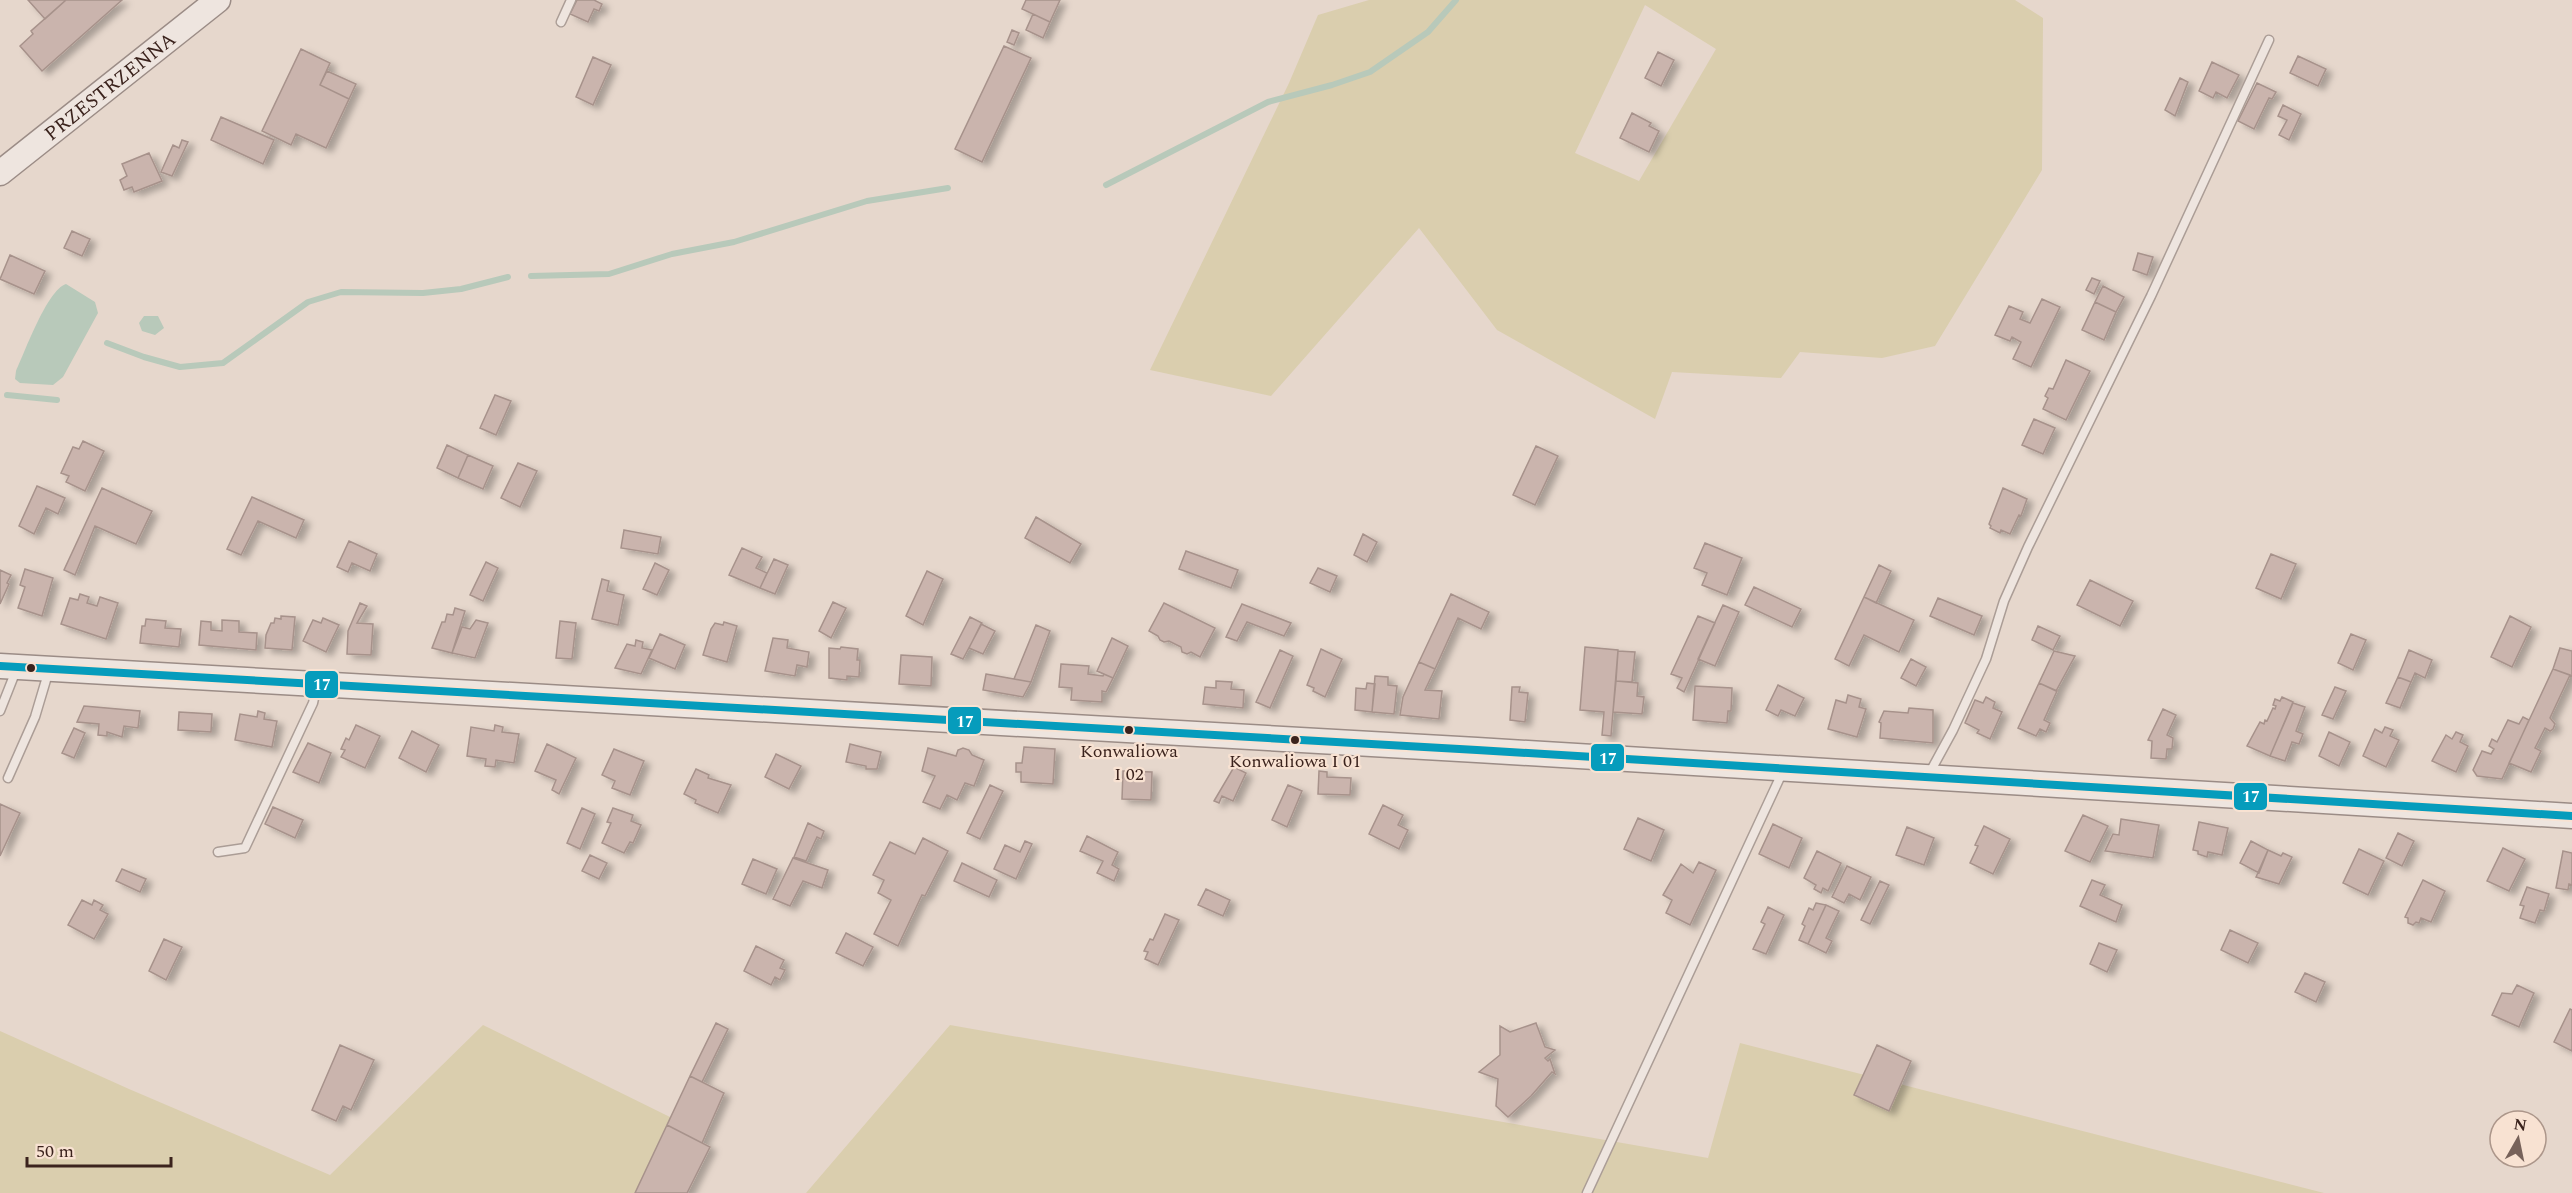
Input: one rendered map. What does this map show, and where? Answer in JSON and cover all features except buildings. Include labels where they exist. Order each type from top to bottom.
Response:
[{"type":"street","name":"PRZESTRZENNA","points":[[0,173],[218,0]]},
{"type":"street","points":[[9,667],[1784,768],[2572,816]]},
{"type":"lane","points":[[561,22],[571,0]]},
{"type":"lane","points":[[1927,777],[1953,730],[1986,658],[2004,601],[2028,547],[2151,296],[2269,40]]},
{"type":"lane","points":[[0,711],[9,667]]},
{"type":"lane","points":[[8,778],[30,729],[49,669]]},
{"type":"lane","points":[[218,852],[245,848],[313,704],[317,684]]},
{"type":"lane","points":[[1587,1193],[1784,768]]},
{"type":"shaded area","points":[[1369,0],[2015,0],[2043,18],[2042,170],[1935,346],[1882,358],[1800,352],[1781,378],[1672,372],[1655,419],[1497,330],[1419,228],[1271,396],[1150,370],[1289,83],[1318,15]],"holes":[[[1645,5],[1716,49],[1639,181],[1575,153]]]},
{"type":"shaded area","points":[[66,284],[95,302],[98,313],[63,377],[53,385],[20,383],[15,379],[16,371],[37,323],[51,297]]},
{"type":"shaded area","points":[[144,316],[158,316],[164,328],[155,335],[142,331],[139,323]]},
{"type":"shaded area","points":[[483,1025],[672,1118],[635,1193],[0,1193],[0,1031],[330,1175]]},
{"type":"shaded area","points":[[950,1025],[1708,1158],[1740,1043],[2324,1193],[806,1193]]},
{"type":"waterway","points":[[1106,185],[1268,102],[1370,72],[1428,32],[1456,0]]},
{"type":"waterway","points":[[531,276],[609,274],[672,254],[734,242],[867,201],[948,188]]},
{"type":"waterway","points":[[107,343],[180,367],[223,363],[308,302],[341,292],[423,293],[461,289],[508,277]]},
{"type":"waterway","points":[[7,395],[57,400]]},
{"type":"transit line","name":"17","points":[[0,666],[1477,750],[2572,816]]},
{"type":"place","name":"Konwaliowa I 02","points":[[1129,730]]},
{"type":"place","name":"Konwaliowa I 01","points":[[1295,740]]}]
